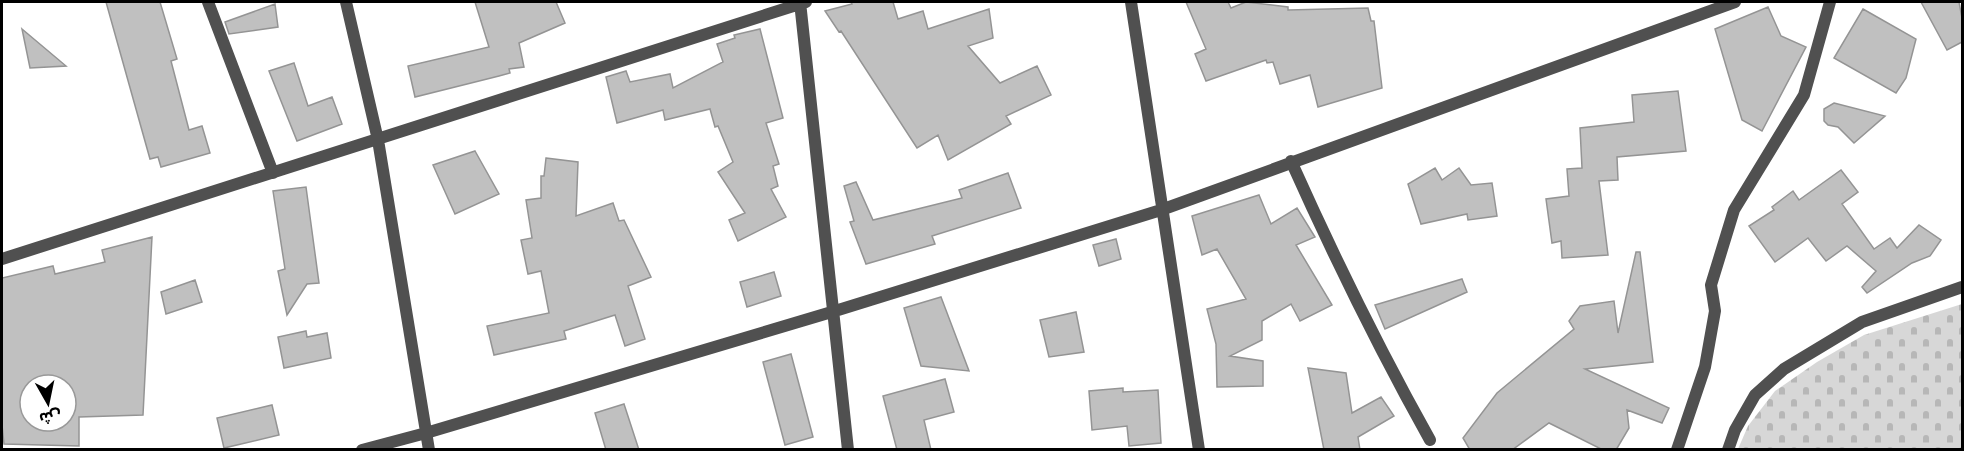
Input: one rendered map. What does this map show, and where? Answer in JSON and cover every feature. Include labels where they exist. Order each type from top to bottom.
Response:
[{"type":"street","points":[[208,2],[273,173]]},
{"type":"street","points":[[346,2],[378,140],[429,450]]},
{"type":"street","points":[[2,260],[802,2],[848,450]]},
{"type":"street","points":[[1131,2],[1199,450]]},
{"type":"street","points":[[362,450],[835,311],[1161,210],[1735,2]]},
{"type":"street","points":[[1677,450],[1705,367],[1715,311],[1711,285],[1734,210],[1804,95],[1830,2]]},
{"type":"street","points":[[1291,161],[1352,294],[1430,440]]},
{"type":"street","points":[[1728,450],[1735,430],[1755,395],[1784,369],[1862,322],[1962,287]]},
{"type":"green space","points":[[1962,304],[1962,449],[1738,449],[1748,426],[1775,391],[1817,362],[1864,335]]},
{"type":"building","points":[[106,2],[160,2],[177,59],[171,61],[189,130],[202,126],[210,153],[161,167],[158,157],[150,159]]},
{"type":"building","points":[[475,2],[556,2],[565,23],[519,43],[524,67],[509,69],[510,73],[415,97],[408,66],[489,47]]},
{"type":"building","points":[[851,2],[893,2],[898,19],[923,11],[928,29],[989,9],[993,38],[968,46],[1000,83],[1037,66],[1051,95],[1006,116],[1011,124],[948,160],[938,135],[917,148],[841,31],[839,32],[825,11],[852,4]]},
{"type":"building","points":[[1186,2],[1228,2],[1231,8],[1246,2],[1288,7],[1288,10],[1368,8],[1371,21],[1374,21],[1382,88],[1318,107],[1310,75],[1280,84],[1273,62],[1267,63],[1266,60],[1206,81],[1195,54],[1206,49]]},
{"type":"building","points":[[1921,2],[1959,2],[1962,42],[1947,50]]},
{"type":"building","points":[[275,4],[278,27],[229,34],[225,22]]},
{"type":"building","points":[[1768,7],[1781,36],[1806,47],[1762,131],[1742,120],[1715,29]]},
{"type":"building","points":[[1863,9],[1916,39],[1906,78],[1896,93],[1834,58]]},
{"type":"building","points":[[22,29],[66,66],[30,68]]},
{"type":"building","points":[[760,29],[783,118],[766,123],[779,164],[773,166],[778,186],[771,189],[786,217],[738,241],[729,220],[745,213],[718,172],[733,162],[718,126],[715,127],[710,109],[665,120],[663,110],[617,123],[606,77],[626,71],[630,82],[670,74],[673,88],[723,62],[717,44],[735,38],[734,35]]},
{"type":"building","points":[[294,63],[308,106],[332,97],[342,124],[297,141],[269,71]]},
{"type":"building","points":[[1678,91],[1686,151],[1617,157],[1618,180],[1599,181],[1608,255],[1562,258],[1561,241],[1552,243],[1546,199],[1569,196],[1567,169],[1582,168],[1580,128],[1634,122],[1632,95]]},
{"type":"building","points":[[1834,103],[1885,116],[1854,143],[1838,127],[1828,125],[1824,121],[1824,109]]},
{"type":"building","points":[[475,151],[499,194],[455,214],[433,165]]},
{"type":"building","points":[[546,158],[578,162],[576,216],[613,203],[619,221],[624,220],[651,277],[628,286],[645,339],[625,346],[615,315],[564,331],[566,339],[494,355],[487,326],[549,313],[541,271],[528,274],[521,240],[532,238],[526,200],[541,198],[541,176],[544,176]]},
{"type":"building","points":[[1435,168],[1442,180],[1459,168],[1471,185],[1492,183],[1497,216],[1468,220],[1467,214],[1421,224],[1408,184]]},
{"type":"building","points":[[1841,170],[1858,192],[1842,204],[1874,249],[1890,238],[1897,248],[1919,225],[1941,240],[1930,256],[1912,263],[1867,293],[1862,287],[1876,271],[1847,246],[1826,261],[1808,238],[1775,262],[1749,226],[1774,210],[1772,207],[1793,191],[1799,200]]},
{"type":"building","points":[[1008,173],[1021,208],[932,236],[935,244],[866,264],[850,222],[854,221],[844,186],[856,182],[873,220],[962,198],[959,190]]},
{"type":"building","points":[[306,187],[319,283],[307,284],[287,315],[278,271],[285,269],[273,191]]},
{"type":"building","points":[[1259,195],[1271,224],[1297,208],[1315,237],[1296,245],[1332,305],[1300,321],[1291,304],[1262,321],[1262,340],[1230,356],[1263,361],[1263,386],[1217,387],[1216,344],[1207,309],[1246,299],[1217,249],[1202,255],[1192,216]]},
{"type":"building","points":[[152,237],[143,415],[79,417],[79,446],[4,444],[2,278],[53,266],[55,274],[105,262],[102,250]]},
{"type":"building","points":[[1116,239],[1121,259],[1099,266],[1093,245]]},
{"type":"building","points":[[1636,252],[1640,252],[1653,362],[1585,369],[1669,408],[1662,423],[1627,410],[1629,428],[1616,450],[1603,450],[1549,423],[1512,450],[1470,450],[1463,438],[1497,393],[1574,329],[1569,321],[1580,306],[1614,301],[1618,333]]},
{"type":"building","points":[[774,272],[781,296],[747,307],[740,282]]},
{"type":"building","points":[[1462,279],[1467,292],[1385,329],[1375,305]]},
{"type":"building","points":[[195,280],[202,302],[166,314],[161,292]]},
{"type":"building","points":[[941,297],[969,371],[921,366],[904,308]]},
{"type":"building","points":[[1076,312],[1084,352],[1049,357],[1040,320]]},
{"type":"building","points":[[306,331],[307,337],[327,333],[331,358],[284,368],[278,337]]},
{"type":"building","points":[[791,354],[813,437],[785,445],[763,362]]},
{"type":"building","points":[[1308,368],[1346,373],[1352,413],[1381,397],[1394,416],[1358,437],[1360,450],[1324,450]]},
{"type":"building","points":[[945,379],[954,412],[924,420],[931,450],[897,450],[883,396]]},
{"type":"building","points":[[1123,388],[1123,392],[1158,390],[1161,443],[1129,446],[1127,426],[1092,430],[1089,391]]},
{"type":"building","points":[[624,404],[639,450],[606,450],[595,413]]},
{"type":"building","points":[[272,405],[279,435],[224,448],[217,418]]}]
